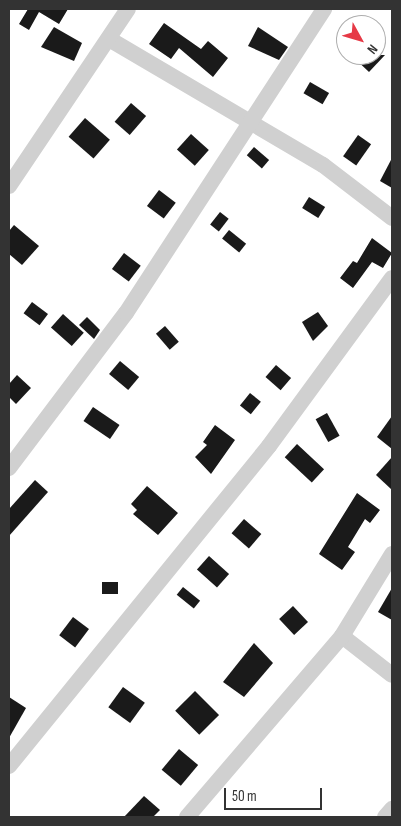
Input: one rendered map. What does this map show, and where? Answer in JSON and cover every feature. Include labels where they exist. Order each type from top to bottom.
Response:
[{"type":"street","points":[[9,186],[128,9]]},
{"type":"street","points":[[9,468],[126,313],[324,9]]},
{"type":"street","points":[[109,39],[251,121],[322,165],[392,218]]},
{"type":"street","points":[[9,766],[269,446],[392,278]]},
{"type":"street","points":[[187,817],[342,636],[392,554]]},
{"type":"street","points":[[342,636],[392,675]]},
{"type":"street","points":[[385,817],[392,809]]},
{"type":"building","points":[[28,9],[68,9],[59,24],[39,12],[29,30],[19,24]]},
{"type":"building","points":[[164,23],[201,49],[208,41],[228,58],[213,77],[179,48],[171,59],[149,44]]},
{"type":"building","points":[[54,27],[82,43],[74,61],[41,47]]},
{"type":"building","points":[[258,27],[288,47],[279,60],[248,46]]},
{"type":"building","points":[[362,65],[376,65],[369,72]]},
{"type":"building","points":[[310,82],[329,93],[323,104],[304,93]]},
{"type":"building","points":[[131,103],[146,116],[130,135],[115,122]]},
{"type":"building","points":[[85,118],[110,140],[94,159],[69,137]]},
{"type":"building","points":[[191,134],[209,150],[195,166],[177,150]]},
{"type":"building","points":[[358,135],[371,144],[356,165],[343,156]]},
{"type":"building","points":[[254,147],[269,160],[262,168],[247,155]]},
{"type":"building","points":[[392,158],[392,188],[380,181]]},
{"type":"building","points":[[159,190],[176,203],[164,219],[147,206]]},
{"type":"building","points":[[309,197],[325,207],[318,218],[302,208]]},
{"type":"building","points":[[220,212],[229,219],[219,231],[210,225]]},
{"type":"building","points":[[14,225],[39,246],[22,265],[9,254],[9,231]]},
{"type":"building","points":[[229,230],[246,244],[239,252],[222,239]]},
{"type":"building","points":[[372,238],[392,253],[383,268],[372,262],[353,288],[340,278],[353,261],[357,263]]},
{"type":"building","points":[[124,253],[141,266],[129,282],[112,269]]},
{"type":"building","points":[[32,302],[48,314],[40,325],[24,313]]},
{"type":"building","points":[[318,312],[328,326],[313,341],[302,322]]},
{"type":"building","points":[[63,314],[84,333],[72,346],[51,327]]},
{"type":"building","points":[[87,317],[100,330],[94,339],[79,325]]},
{"type":"building","points":[[165,326],[179,342],[170,350],[156,334]]},
{"type":"building","points":[[120,361],[139,377],[128,390],[109,374]]},
{"type":"building","points":[[276,365],[291,378],[281,390],[266,377]]},
{"type":"building","points":[[17,375],[31,388],[16,404],[9,397],[9,384]]},
{"type":"building","points":[[250,393],[261,402],[251,414],[240,405]]},
{"type":"building","points":[[93,407],[120,425],[110,439],[83,421]]},
{"type":"building","points":[[327,413],[340,436],[328,442],[316,419]]},
{"type":"building","points":[[392,416],[392,449],[377,437]]},
{"type":"building","points":[[215,425],[235,440],[211,474],[195,457],[207,445],[203,442]]},
{"type":"building","points":[[297,444],[324,469],[312,482],[285,457]]},
{"type":"building","points":[[392,457],[392,490],[376,475]]},
{"type":"building","points":[[35,480],[48,492],[9,536],[9,509]]},
{"type":"building","points":[[147,486],[178,513],[158,535],[133,514],[137,510],[131,504]]},
{"type":"building","points":[[357,493],[380,510],[370,523],[365,519],[348,547],[355,552],[342,570],[319,554]]},
{"type":"building","points":[[244,519],[261,534],[249,548],[232,533]]},
{"type":"building","points":[[209,556],[229,574],[217,587],[197,569]]},
{"type":"building","points":[[102,582],[118,582],[118,594],[102,594]]},
{"type":"building","points":[[183,587],[200,601],[194,609],[177,595]]},
{"type":"building","points":[[392,588],[392,620],[378,612]]},
{"type":"building","points":[[293,606],[308,622],[294,635],[279,619]]},
{"type":"building","points":[[73,617],[89,629],[75,647],[59,635]]},
{"type":"building","points":[[254,643],[273,663],[244,697],[223,682]]},
{"type":"building","points":[[123,687],[145,703],[130,723],[108,707]]},
{"type":"building","points":[[195,691],[219,715],[199,735],[175,711]]},
{"type":"building","points":[[9,697],[26,708],[9,738]]},
{"type":"building","points":[[179,749],[198,765],[181,786],[162,770]]},
{"type":"building","points":[[144,796],[160,810],[153,817],[124,817]]}]
